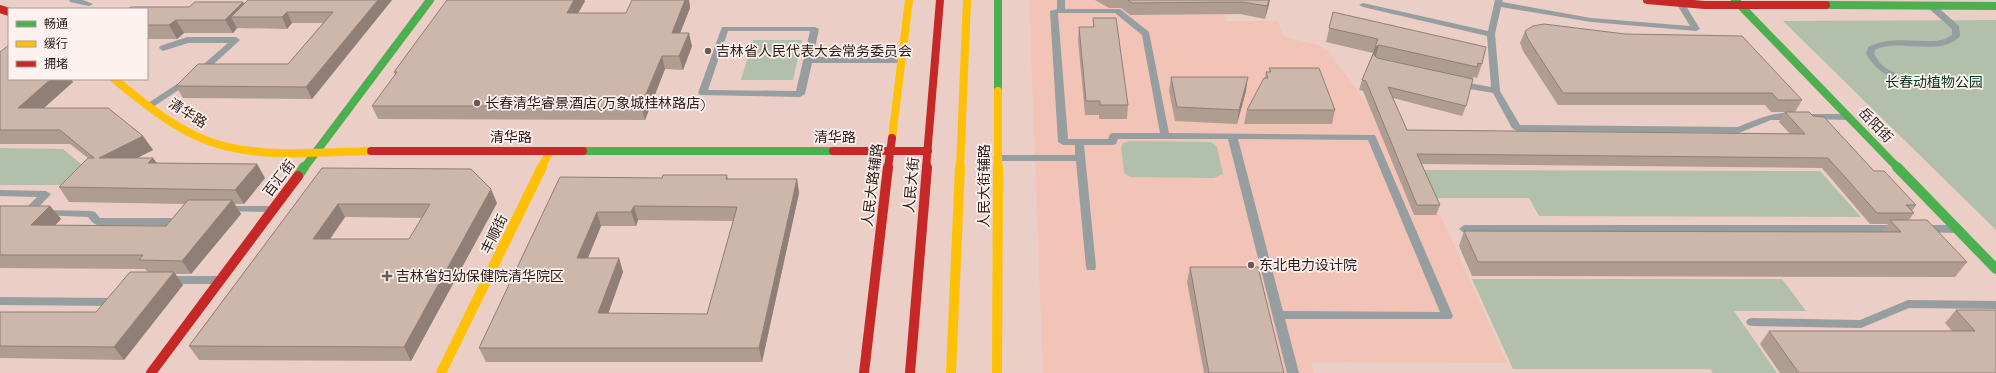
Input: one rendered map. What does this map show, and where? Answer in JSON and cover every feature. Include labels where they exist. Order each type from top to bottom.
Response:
[{"type":"street","name":"百汇街","points":[[150,373],[430,0]]},
{"type":"street","name":"人民大路辅路","points":[[864,373],[909,0]]},
{"type":"street","name":"人民大街","points":[[910,373],[940,0]]},
{"type":"street","points":[[950,373],[967,0]]},
{"type":"street","name":"人民大街辅路","points":[[997,373],[998,0]]},
{"type":"street","points":[[1648,0],[1680,3],[1996,6]]},
{"type":"street","name":"岳阳街","points":[[1738,3],[1996,269]]},
{"type":"street","name":"清华路","points":[[115,80],[193,135],[212,143],[245,148],[317,151],[928,151]]},
{"type":"street","name":"丰顺街","points":[[441,373],[550,151]]},
{"type":"lane","points":[[73,0],[88,4]]},
{"type":"lane","points":[[1060,0],[1061,11]]},
{"type":"lane","points":[[1680,3],[1696,29],[1591,20],[1499,2],[1491,34],[1496,92],[1517,128],[1739,130],[1770,117],[1848,117]]},
{"type":"lane","points":[[1363,5],[1491,34]]},
{"type":"lane","points":[[1905,80],[1884,71],[1877,65],[1870,54],[1871,50],[1882,44],[1938,43],[1953,40],[1956,36],[1956,28],[1930,6]]},
{"type":"lane","points":[[1165,136],[1146,34],[1117,11],[1054,11],[1064,142],[1113,142],[1112,136],[1165,136],[1372,136],[1447,316],[1278,315]]},
{"type":"lane","points":[[725,28],[815,28],[807,60],[800,94],[703,93],[725,28]]},
{"type":"lane","points":[[150,106],[201,72],[236,40],[187,40],[163,48]]},
{"type":"lane","points":[[807,60],[901,60]]},
{"type":"lane","points":[[1452,82],[1496,92]]},
{"type":"lane","points":[[1232,136],[1293,373]]},
{"type":"lane","points":[[1080,142],[1091,267]]},
{"type":"lane","points":[[998,158],[1081,158]]},
{"type":"lane","points":[[0,193],[46,194],[26,213],[91,214],[97,221],[178,222],[189,209]]},
{"type":"lane","points":[[212,209],[273,209]]},
{"type":"lane","points":[[1464,228],[1957,229]]},
{"type":"lane","points":[[158,280],[220,280]]},
{"type":"lane","points":[[0,301],[116,302],[125,291]]},
{"type":"lane","points":[[1752,322],[1861,324],[1908,304],[1996,305]]},
{"type":"shaded area","name":"东北电力设计院","points":[[1029,0],[1220,0],[1226,21],[1278,21],[1283,36],[1321,46],[1328,51],[1380,121],[1398,121],[1507,363],[1311,362],[1314,373],[1043,373]]},
{"type":"green space","name":"长春动植物公园","points":[[1996,20],[1996,230],[1783,21]]},
{"type":"green space","points":[[753,40],[802,40],[793,80],[741,80]]},
{"type":"green space","points":[[1130,141],[1211,142],[1217,147],[1223,174],[1214,178],[1130,177],[1124,173],[1121,147],[1123,143]]},
{"type":"green space","points":[[0,148],[63,149],[82,165],[61,185],[0,185]]},
{"type":"green space","points":[[1424,170],[1820,171],[1861,217],[1539,216],[1529,198],[1437,198]]},
{"type":"green space","points":[[1472,279],[1782,279],[1806,311],[1734,311],[1777,373],[1713,373],[1710,369],[1513,369]]},
{"type":"building","points":[[248,0],[378,0],[306,87],[176,86],[198,64],[288,64],[333,12],[287,12],[282,17],[231,17]]},
{"type":"building","points":[[447,0],[574,0],[567,13],[626,13],[632,0],[685,0],[672,33],[689,33],[679,56],[662,56],[641,106],[372,106],[397,72],[394,72]]},
{"type":"building","points":[[1128,0],[1269,0],[1267,6],[1242,2],[1132,3]]},
{"type":"building","points":[[195,2],[243,2],[225,20],[176,20],[169,25],[148,25],[148,8],[130,8],[131,7],[189,7]]},
{"type":"building","points":[[1333,12],[1486,47],[1482,64],[1478,63],[1477,67],[1379,45],[1375,47],[1378,39],[1329,28]]},
{"type":"building","points":[[1093,18],[1116,18],[1128,105],[1100,105],[1100,101],[1086,101],[1079,27],[1094,27]]},
{"type":"building","points":[[1544,24],[1625,34],[1742,36],[1802,100],[1778,100],[1772,93],[1563,93],[1528,39],[1525,31],[1533,26]]},
{"type":"building","points":[[8,46],[8,80],[50,80],[18,108],[108,108],[143,136],[99,158],[153,158],[148,163],[257,164],[235,190],[59,187],[88,158],[94,158],[60,130],[0,130],[0,52]]},
{"type":"building","points":[[1373,54],[1377,58],[1473,79],[1466,106],[1388,87],[1407,130],[1805,134],[1785,112],[1809,112],[1813,116],[1824,117],[1874,171],[1884,171],[1916,205],[1906,205],[1914,213],[1877,213],[1828,158],[1417,154],[1440,205],[1417,205],[1366,81],[1362,80]]},
{"type":"building","points":[[1269,68],[1319,68],[1335,110],[1247,110],[1264,78],[1268,78],[1266,72],[1271,72]]},
{"type":"building","points":[[1171,77],[1248,77],[1239,110],[1177,107]]},
{"type":"building","points":[[322,168],[471,169],[491,189],[404,347],[189,346]],"holes":[[[338,204],[430,204],[409,239],[313,239]]]},
{"type":"building","points":[[663,175],[727,175],[726,179],[797,179],[759,348],[479,348],[560,177],[662,178]],"holes":[[[634,206],[737,207],[707,314],[598,313],[619,258],[577,258],[597,212],[631,212]]]},
{"type":"building","points":[[188,200],[232,200],[182,261],[139,260],[143,255],[0,255],[0,206],[50,206],[31,225],[166,226]]},
{"type":"building","points":[[1890,220],[1927,220],[1967,262],[1478,262],[1464,231],[1901,232]]},
{"type":"building","points":[[1190,267],[1258,267],[1284,373],[1209,373]]},
{"type":"building","points":[[130,272],[174,272],[114,347],[0,346],[0,312],[96,312]]},
{"type":"building","points":[[1956,310],[1996,310],[1996,373],[1799,373],[1769,331],[1975,331]]},
{"type":"traffic: fast","points":[[298,176],[430,0]]},
{"type":"traffic: fast","points":[[998,0],[998,91]]},
{"type":"traffic: fast","points":[[1735,0],[1996,269]]},
{"type":"traffic: fast","points":[[1826,5],[1996,6]]},
{"type":"traffic: fast","points":[[583,151],[833,151]]},
{"type":"traffic: slow","points":[[892,138],[909,0]]},
{"type":"traffic: slow","points":[[951,373],[967,0]]},
{"type":"traffic: slow","points":[[115,80],[148,106],[184,130],[197,137],[228,147],[248,150],[290,152],[371,151]]},
{"type":"traffic: slow","points":[[997,373],[998,91]]},
{"type":"traffic: slow","points":[[441,373],[550,151]]},
{"type":"traffic: jam","points":[[910,373],[940,0]]},
{"type":"traffic: jam","points":[[1647,0],[1705,5],[1826,5]]},
{"type":"traffic: jam","points":[[0,9],[8,12]]},
{"type":"traffic: jam","points":[[864,373],[892,138]]},
{"type":"traffic: jam","points":[[371,151],[583,151]]},
{"type":"traffic: jam","points":[[833,151],[928,151]]},
{"type":"traffic: jam","points":[[151,373],[298,176]]},
{"type":"place","name":"吉林省人民代表大会常务委员会","points":[[708,51]]},
{"type":"place","name":"长春清华睿景酒店(万象城桂林路店)","points":[[477,103]]},
{"type":"place","name":"东北电力设计院","points":[[1251,265]]},
{"type":"place","name":"吉林省妇幼保健院清华院区","points":[[387,276]]}]
